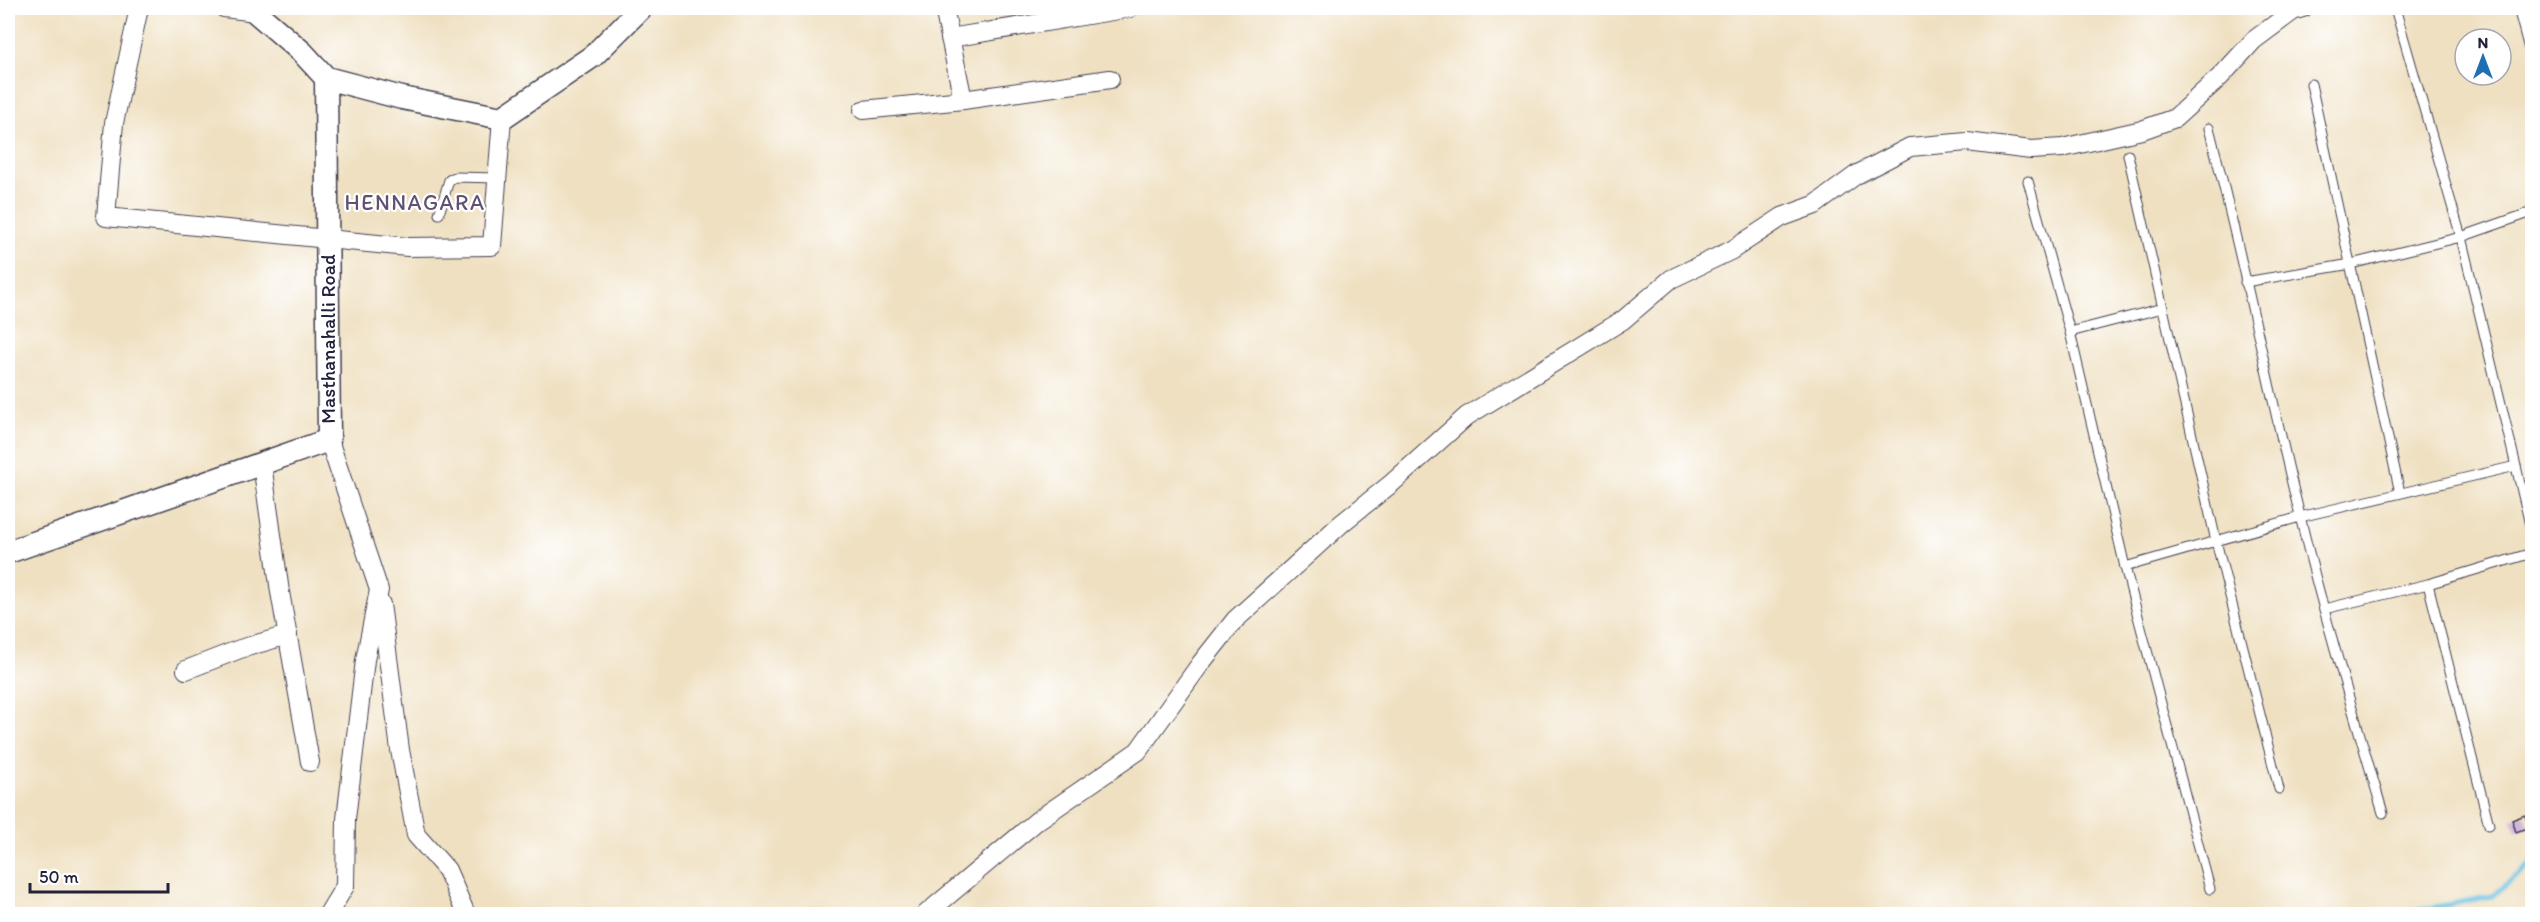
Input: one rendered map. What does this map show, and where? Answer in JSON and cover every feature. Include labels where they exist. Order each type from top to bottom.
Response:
[{"type":"street","points":[[139,8],[114,123],[106,217],[408,247],[492,246],[502,118]]},
{"type":"street","points":[[224,8],[253,10],[302,52],[326,78],[402,98],[502,118],[593,56],[641,8]]},
{"type":"street","points":[[944,8],[963,100]]},
{"type":"street","points":[[950,38],[1044,15],[1130,8]]},
{"type":"street","points":[[926,915],[1038,820],[1138,751],[1235,620],[1342,523],[1392,483],[1467,416],[1623,320],[1671,279],[1732,250],[1782,217],[1815,205],[1856,175],[1910,147],[1967,142],[2031,150],[2062,148],[2142,130],[2175,118],[2254,40],[2293,11],[2303,8]]},
{"type":"street","name":"Masthanahalli Road","points":[[8,552],[328,440],[326,78]]},
{"type":"street","points":[[863,110],[963,100],[1110,79]]},
{"type":"street","points":[[328,440],[379,590],[400,750],[416,835],[447,870],[466,915]]},
{"type":"street","points":[[262,464],[310,762]]},
{"type":"street","points":[[328,915],[345,886],[346,819],[365,660],[379,590]]},
{"type":"street","points":[[186,670],[240,649],[288,635]]},
{"type":"lane","points":[[2395,8],[2461,237],[2516,466],[2528,495],[2532,533]]},
{"type":"lane","points":[[2518,8],[2532,60]]},
{"type":"lane","points":[[2311,84],[2400,493]]},
{"type":"lane","points":[[2209,128],[2236,231],[2245,282],[2300,517],[2383,813]]},
{"type":"lane","points":[[2128,155],[2216,541],[2279,789]]},
{"type":"lane","points":[[439,214],[449,180],[455,177],[497,178]]},
{"type":"lane","points":[[2028,181],[2070,332],[2125,567],[2210,889]]},
{"type":"lane","points":[[2245,282],[2351,264],[2461,237],[2532,212]]},
{"type":"lane","points":[[2070,332],[2163,308]]},
{"type":"lane","points":[[2125,567],[2300,517],[2516,466]]},
{"type":"lane","points":[[2324,609],[2428,584],[2532,553]]},
{"type":"lane","points":[[2428,584],[2489,825]]},
{"type":"building","points":[[2525,815],[2529,827],[2516,832],[2512,820]]},
{"type":"waterway","points":[[2400,914],[2492,896],[2532,864]]},
{"type":"district","name":"HENNAGARA","points":[[415,202]]}]
